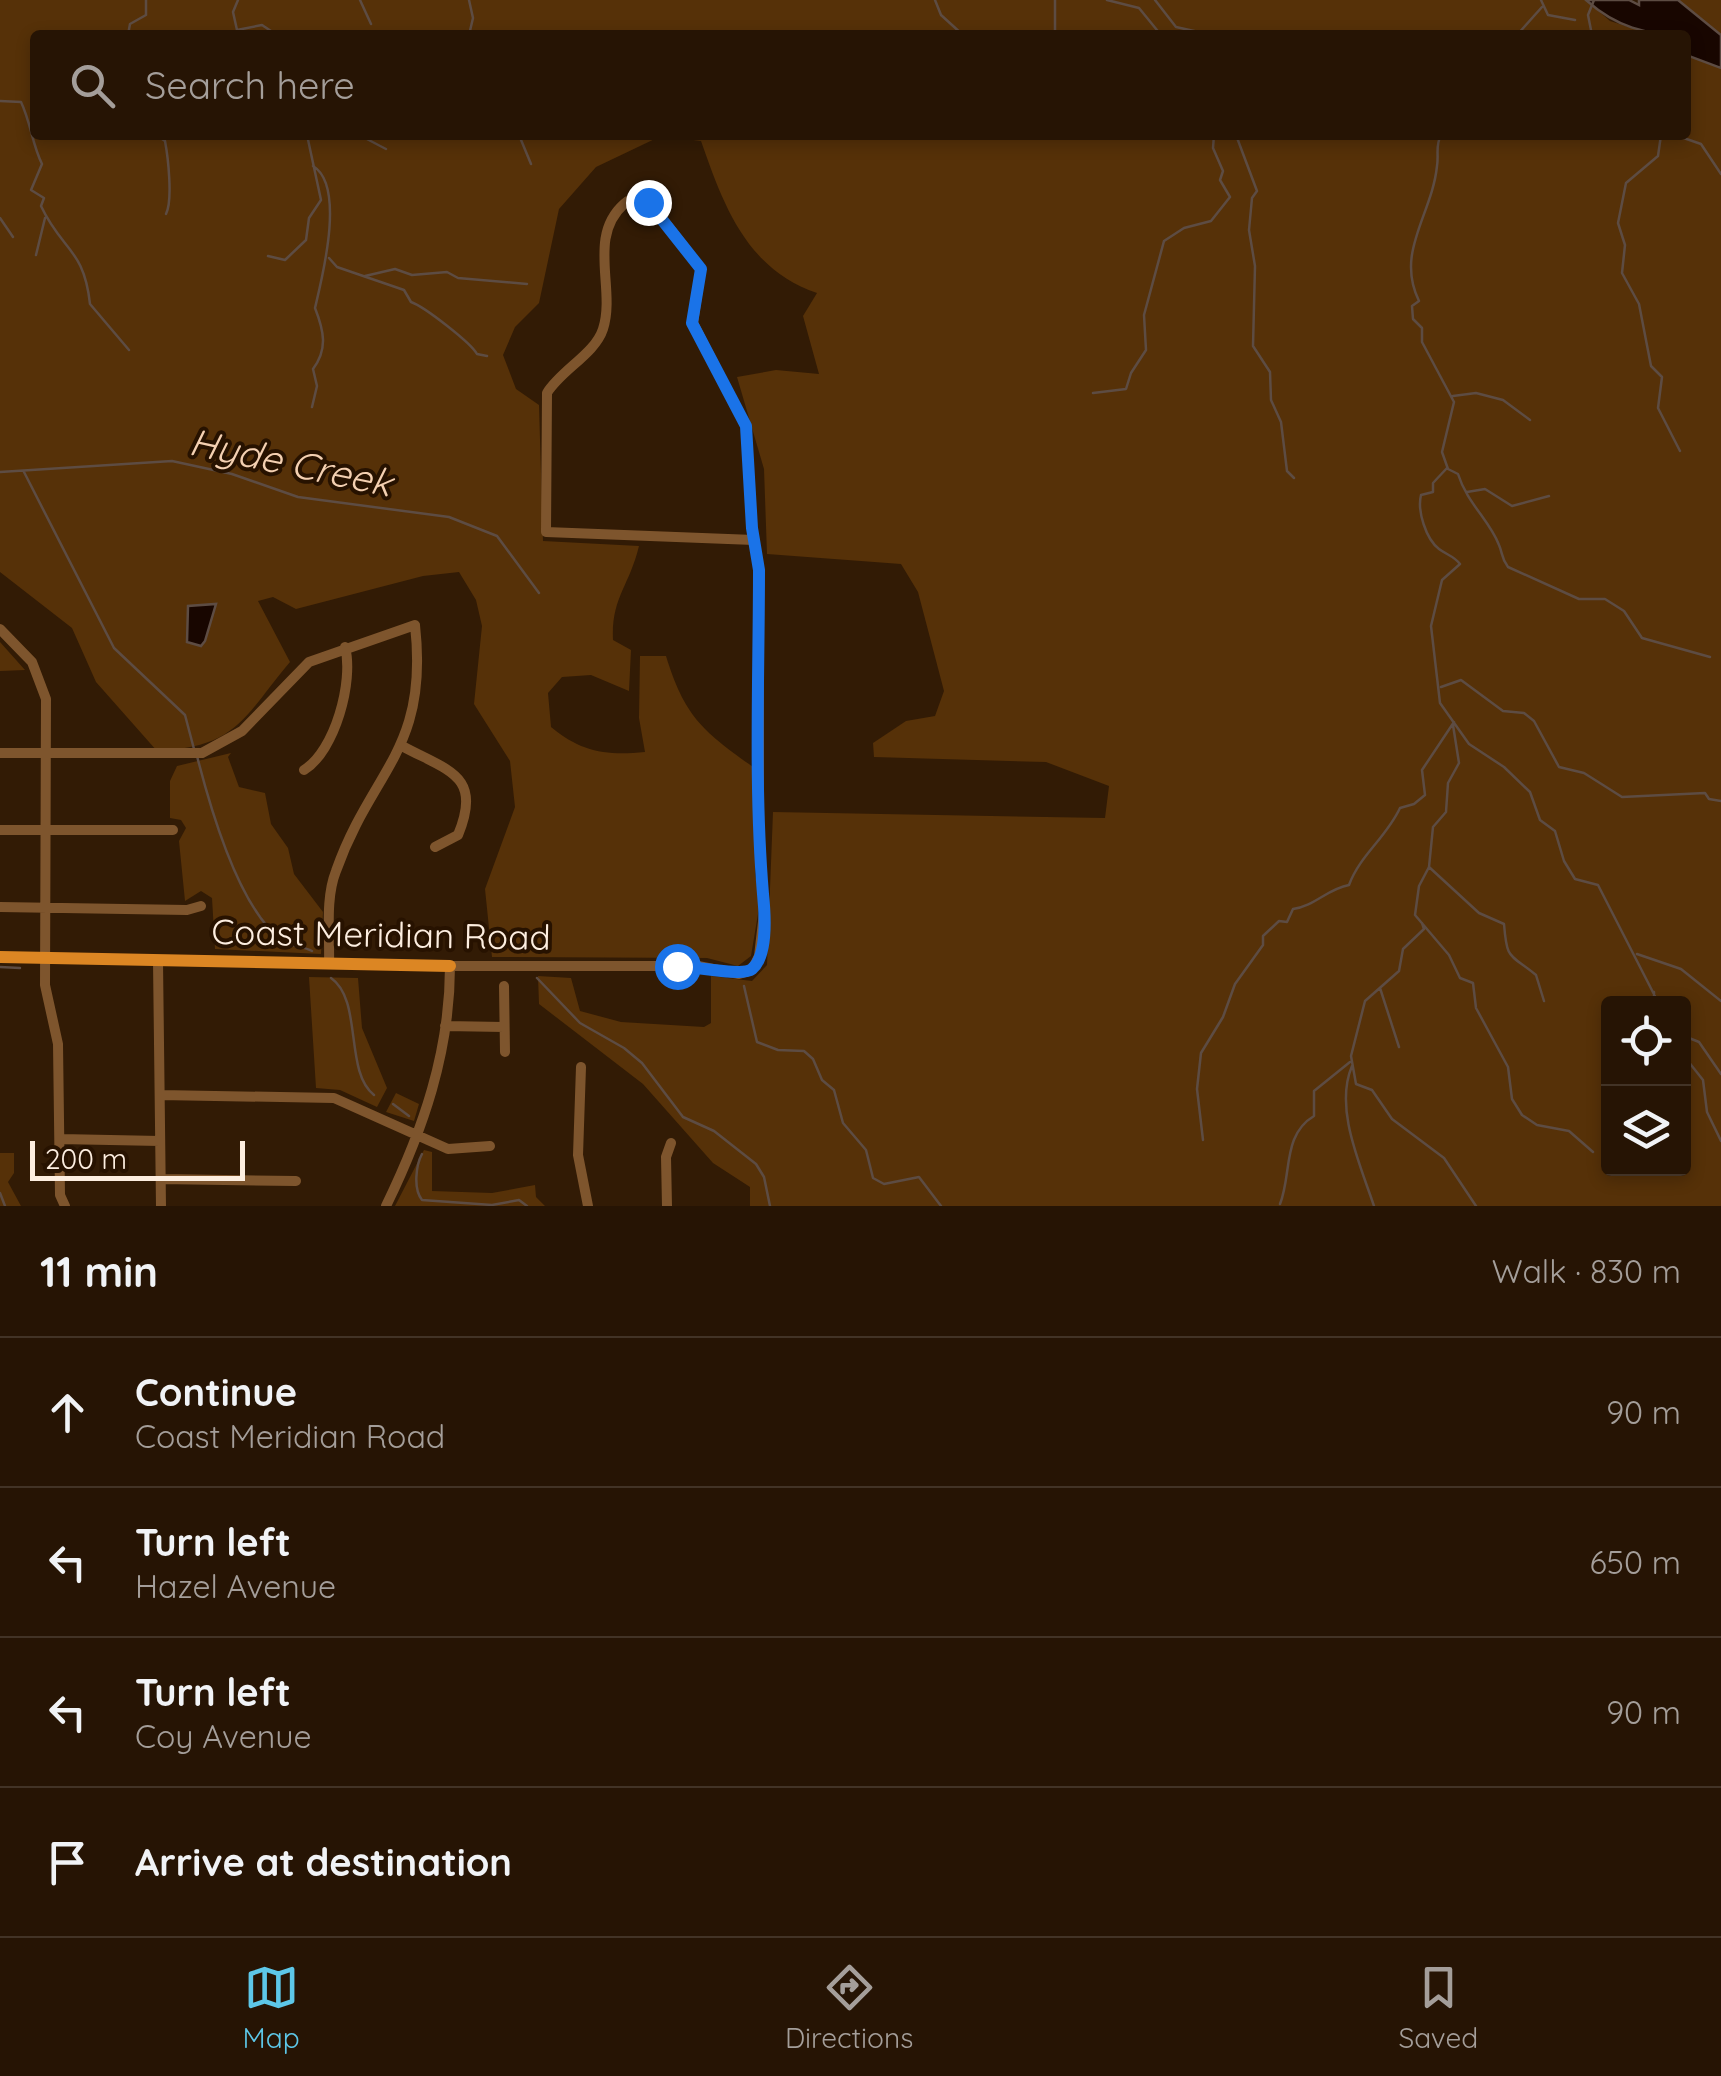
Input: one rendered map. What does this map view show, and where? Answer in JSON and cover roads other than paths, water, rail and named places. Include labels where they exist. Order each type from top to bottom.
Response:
[{"type":"main road","name":"Coast Meridian Road","points":[[0,957],[450,966]]},
{"type":"street","points":[[631,199],[648,202],[697,262],[702,280],[692,323],[746,426],[754,540],[548,535],[547,392],[602,331],[605,239],[620,208],[631,199]]},
{"type":"street","name":"Coast Meridian Road","points":[[450,966],[698,966],[741,974],[756,965],[764,906],[759,831],[759,570],[754,540]]},
{"type":"street","points":[[0,753],[187,756],[215,748],[242,731],[296,672],[344,647],[415,625],[418,690],[402,746],[334,876],[329,964]]},
{"type":"street","points":[[0,629],[32,662],[44,686],[44,958],[46,1000],[58,1044],[60,1195],[65,1206]]},
{"type":"street","points":[[304,770],[313,764],[344,704],[349,678],[344,647]]},
{"type":"street","points":[[402,746],[455,774],[467,792],[468,808],[458,836],[435,847]]},
{"type":"street","points":[[0,830],[173,830]]},
{"type":"street","points":[[0,907],[201,906]]},
{"type":"street","points":[[158,961],[161,1206]]},
{"type":"street","points":[[386,1206],[419,1138],[445,1026],[450,966]]},
{"type":"street","points":[[504,986],[505,1052]]},
{"type":"street","points":[[445,1026],[504,1027]]},
{"type":"street","points":[[581,1067],[578,1154],[588,1206]]},
{"type":"street","points":[[160,1094],[330,1098],[448,1149],[490,1146]]},
{"type":"street","points":[[60,1140],[160,1141]]},
{"type":"street","points":[[667,1206],[666,1157],[671,1142]]},
{"type":"street","points":[[161,1179],[296,1181]]},
{"type":"waterway","points":[[129,30],[130,24],[146,15],[146,0]]},
{"type":"waterway","points":[[237,30],[233,12],[238,0]]},
{"type":"waterway","points":[[360,0],[371,24]]},
{"type":"waterway","points":[[469,0],[473,18],[470,30]]},
{"type":"waterway","points":[[935,0],[941,15],[958,30]]},
{"type":"waterway","points":[[1055,0],[1055,30]]},
{"type":"waterway","points":[[1107,0],[1139,8],[1157,30]]},
{"type":"waterway","points":[[1155,0],[1176,27],[1190,30]]},
{"type":"waterway","points":[[1541,0],[1548,15],[1575,20]]},
{"type":"waterway","points":[[1591,30],[1588,15],[1594,0]]},
{"type":"waterway","points":[[1521,30],[1542,7]]},
{"type":"waterway","points":[[237,30],[262,25],[270,30]]},
{"type":"waterway","points":[[0,101],[21,102],[30,128]]},
{"type":"waterway","points":[[33,140],[42,164],[31,190],[44,198],[41,206],[49,221],[83,271],[90,304],[129,350]]},
{"type":"waterway","points":[[164,140],[170,189],[166,214]]},
{"type":"waterway","points":[[268,256],[285,260],[306,240],[309,218],[321,200],[308,140]]},
{"type":"waterway","points":[[369,140],[386,149]]},
{"type":"waterway","points":[[521,140],[531,164]]},
{"type":"waterway","points":[[1093,393],[1126,389],[1146,350],[1144,315],[1164,241],[1184,228],[1211,221],[1230,197],[1220,180],[1223,171],[1214,140]]},
{"type":"waterway","points":[[1238,140],[1257,191],[1252,198],[1249,230],[1255,266],[1253,346],[1270,372],[1271,400],[1281,422],[1287,471],[1294,478]]},
{"type":"waterway","points":[[1439,140],[1434,184],[1413,250],[1411,266],[1419,301],[1412,306],[1413,319],[1422,328],[1422,342],[1454,402],[1442,452],[1448,469],[1458,474],[1495,536],[1508,567],[1579,599],[1605,599],[1624,611],[1642,638],[1710,657]]},
{"type":"waterway","points":[[1660,140],[1658,156],[1626,183],[1618,223],[1625,245],[1622,273],[1639,304],[1651,366],[1662,377],[1658,408],[1680,451]]},
{"type":"waterway","points":[[1689,140],[1701,144],[1721,174]]},
{"type":"waterway","points":[[312,407],[317,386],[313,369],[323,340],[315,308],[330,212],[323,177],[313,166]]},
{"type":"waterway","points":[[0,218],[13,237]]},
{"type":"waterway","points":[[36,255],[45,218]]},
{"type":"waterway","points":[[329,258],[337,267],[404,290],[411,302],[447,326],[477,354],[487,356]]},
{"type":"waterway","points":[[365,276],[395,269],[412,275],[447,272],[458,278],[527,284]]},
{"type":"waterway","points":[[1453,396],[1476,393],[1503,400],[1530,420]]},
{"type":"waterway","name":"Hyde Creek","points":[[0,472],[172,461],[232,474],[298,497],[449,517],[497,536],[539,593]]},
{"type":"waterway","points":[[1447,468],[1433,483],[1433,492],[1421,495],[1420,502],[1430,539],[1460,564],[1442,580],[1431,626],[1440,703],[1469,744],[1504,767],[1530,792],[1540,820],[1555,831],[1564,861],[1575,879],[1598,885],[1655,996]]},
{"type":"waterway","points":[[24,472],[114,648],[185,715],[194,749]]},
{"type":"waterway","points":[[1467,492],[1485,489],[1512,506],[1549,496]]},
{"type":"waterway","points":[[1441,687],[1461,680],[1503,711],[1524,713],[1534,721],[1559,767],[1584,773],[1622,797],[1705,793],[1709,799],[1721,801]]},
{"type":"waterway","points":[[1203,1140],[1197,1089],[1201,1053],[1223,1017],[1235,984],[1263,945],[1263,936],[1279,921],[1287,922],[1293,909],[1349,885],[1400,808],[1425,795],[1422,770],[1454,722]]},
{"type":"waterway","points":[[1453,725],[1459,763],[1448,783],[1446,812],[1433,827],[1429,867],[1479,913],[1504,924],[1508,951],[1536,975],[1544,1001]]},
{"type":"waterway","points":[[197,756],[228,856],[253,906],[283,941],[312,951]]},
{"type":"waterway","points":[[1429,867],[1419,886],[1415,915],[1449,955],[1460,978],[1473,983],[1476,1008],[1508,1067],[1512,1099],[1522,1115],[1537,1125],[1569,1131],[1593,1152]]},
{"type":"waterway","points":[[1422,923],[1424,929],[1403,949],[1399,971],[1365,1001],[1351,1056],[1356,1084],[1372,1090],[1392,1119],[1444,1158],[1476,1206]]},
{"type":"waterway","points":[[1637,954],[1681,969],[1721,1001]]},
{"type":"waterway","points":[[0,967],[20,968]]},
{"type":"waterway","points":[[331,978],[347,1002],[359,1070],[374,1095]]},
{"type":"waterway","points":[[537,978],[580,1023],[642,1063],[683,1117],[714,1131],[756,1164],[764,1177],[770,1206]]},
{"type":"waterway","name":"Hyde Creek","points":[[744,986],[757,1042],[778,1050],[804,1051],[813,1059],[822,1080],[834,1090],[843,1123],[866,1150],[873,1178],[884,1184],[919,1177],[941,1206]]},
{"type":"waterway","points":[[1380,988],[1399,1047]]},
{"type":"waterway","points":[[1691,1039],[1699,1042],[1721,1074]]},
{"type":"waterway","points":[[1280,1204],[1292,1144],[1314,1116],[1314,1091],[1350,1062]]},
{"type":"waterway","points":[[1691,1065],[1703,1080],[1707,1112],[1721,1141]]},
{"type":"waterway","points":[[1352,1066],[1347,1082],[1347,1118],[1374,1206]]},
{"type":"waterway","points":[[393,1104],[409,1116]]},
{"type":"waterway","points":[[422,1154],[416,1177],[422,1200],[492,1205],[519,1200],[527,1206]]},
{"type":"waterway","points":[[0,1193],[5,1206]]}]
